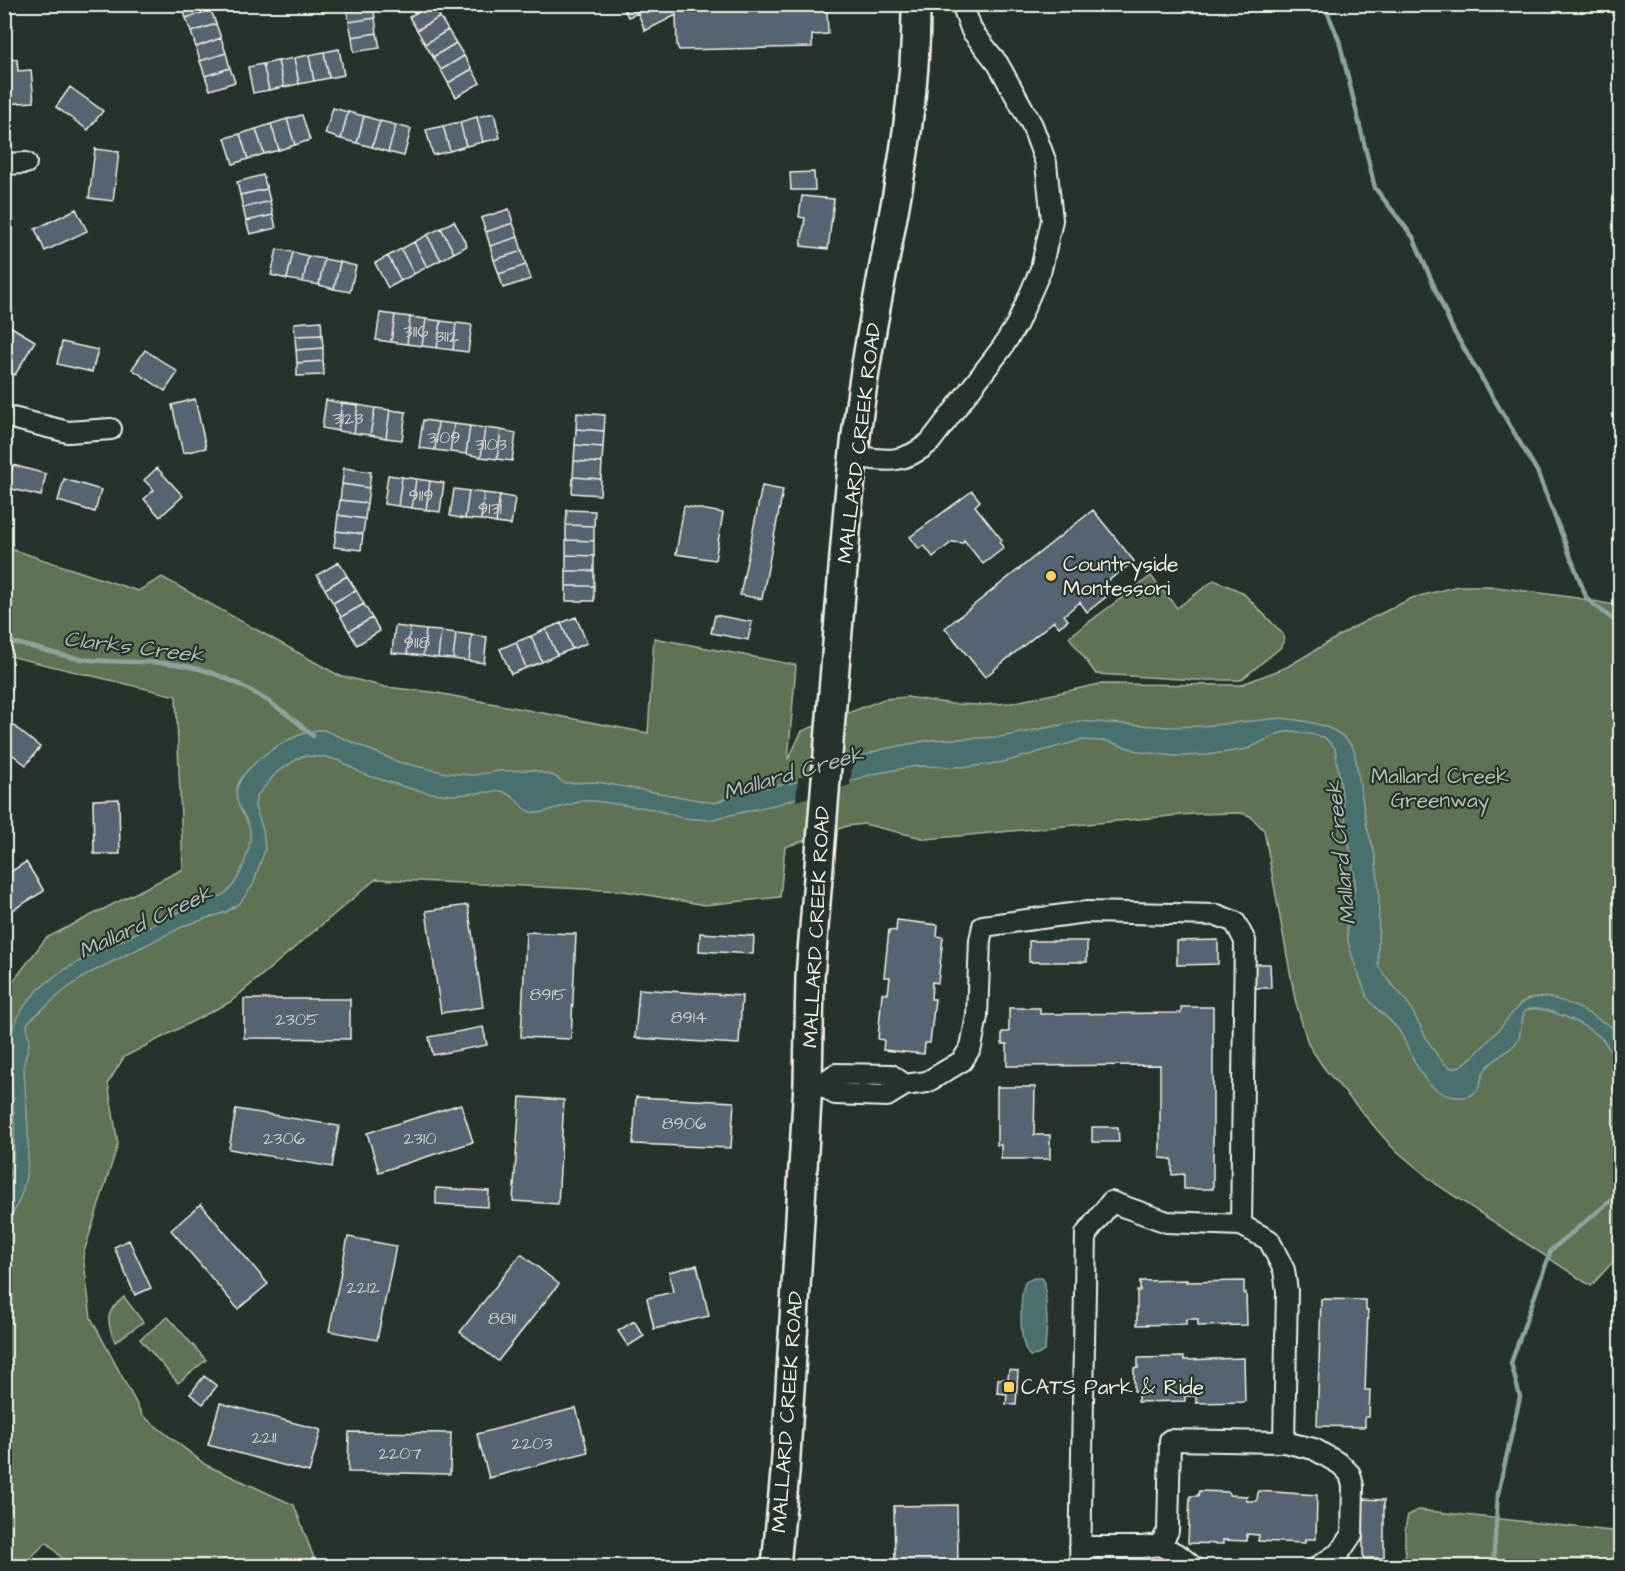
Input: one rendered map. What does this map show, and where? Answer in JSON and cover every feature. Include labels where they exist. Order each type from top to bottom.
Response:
[{"type":"main road","name":"MALLARD CREEK ROAD","points":[[776,1566],[814,1084],[810,977],[829,720],[853,456],[872,330],[909,125],[914,76],[916,4]]},
{"type":"street","points":[[853,456],[894,460],[913,454],[930,442],[1007,340],[1030,297],[1045,256],[1052,210],[1044,156],[1024,108],[992,55],[972,31],[962,4]]},
{"type":"street","points":[[4,164],[26,163]]},
{"type":"street","points":[[4,416],[68,432],[111,429]]},
{"type":"street","points":[[814,1084],[836,1074],[891,1075],[905,1085],[927,1082],[962,1061],[971,1047],[977,1016],[980,940],[983,926],[1086,912],[1217,915],[1235,921],[1245,940],[1241,1225]]},
{"type":"street","points":[[1192,1566],[1160,1545],[1080,1557],[1086,1234],[1111,1202],[1167,1222],[1241,1225],[1269,1240],[1284,1270],[1286,1280],[1284,1442]]},
{"type":"street","points":[[1160,1545],[1168,1531],[1170,1440],[1284,1442],[1314,1449],[1340,1464],[1350,1474],[1353,1486],[1352,1534],[1339,1553],[1319,1566]]},
{"type":"green space","name":"Mallard Creek Greenway","points":[[5,547],[138,591],[162,577],[338,675],[385,687],[432,692],[648,733],[654,638],[796,665],[788,760],[802,731],[884,699],[907,697],[952,704],[981,705],[1011,703],[1100,684],[1240,685],[1287,667],[1354,627],[1412,598],[1458,586],[1489,586],[1620,606],[1620,1254],[1591,1286],[1436,1184],[1392,1147],[1324,1068],[1308,1044],[1295,999],[1264,830],[1250,816],[1241,813],[1193,814],[926,839],[864,824],[847,826],[785,847],[780,897],[705,905],[624,891],[376,879],[230,1002],[124,1057],[108,1083],[118,1144],[83,1255],[91,1318],[143,1416],[206,1465],[294,1505],[317,1566],[69,1566],[47,1542],[25,1566],[5,1566],[5,992],[46,938],[183,869],[176,696],[5,655]]},
{"type":"green space","points":[[1151,576],[1177,608],[1214,580],[1242,592],[1283,634],[1284,641],[1280,648],[1241,680],[1096,674],[1069,637]]},
{"type":"green space","points":[[124,1297],[143,1322],[115,1342],[109,1322],[110,1312]]},
{"type":"green space","points":[[168,1317],[206,1360],[178,1383],[140,1339]]},
{"type":"green space","points":[[1419,1510],[1620,1532],[1620,1566],[1405,1566],[1405,1529],[1408,1515]]},
{"type":"water","points":[[1282,718],[1312,723],[1332,730],[1341,735],[1354,750],[1367,827],[1375,855],[1379,889],[1378,965],[1409,1005],[1428,1040],[1446,1065],[1452,1068],[1464,1063],[1488,1041],[1521,1004],[1528,999],[1544,997],[1578,1008],[1620,1032],[1620,1070],[1604,1041],[1598,1035],[1553,1012],[1531,1009],[1524,1012],[1516,1043],[1488,1066],[1483,1072],[1478,1089],[1472,1095],[1455,1097],[1444,1094],[1427,1082],[1397,1028],[1367,997],[1351,953],[1347,929],[1355,882],[1335,748],[1324,737],[1293,731],[1280,733],[1247,749],[1208,755],[1174,756],[1141,752],[1107,741],[1081,740],[1004,762],[967,767],[916,766],[873,774],[778,804],[709,820],[682,818],[653,809],[594,801],[582,801],[540,813],[531,812],[512,796],[502,791],[453,795],[430,793],[363,774],[340,761],[326,757],[302,756],[277,772],[256,797],[255,807],[263,830],[265,849],[253,885],[240,903],[226,912],[186,925],[90,973],[66,989],[28,1022],[29,1044],[24,1068],[28,1130],[27,1170],[16,1207],[5,1224],[4,1199],[13,1161],[14,1136],[10,1043],[18,1016],[37,991],[75,963],[179,912],[220,897],[229,890],[242,869],[250,841],[249,826],[236,793],[241,778],[260,758],[300,735],[324,730],[398,762],[447,773],[473,775],[533,770],[554,776],[564,783],[597,782],[715,803],[740,792],[796,782],[879,750],[930,740],[1001,737],[1080,721],[1169,727]]},
{"type":"water","points":[[1034,1278],[1042,1278],[1045,1283],[1047,1322],[1045,1350],[1038,1355],[1030,1356],[1023,1342],[1021,1309],[1025,1282]]},
{"type":"pier","points":[[853,759],[850,785],[796,801],[798,778]]},
{"type":"building","points":[[182,4],[210,4],[211,10],[186,18]]},
{"type":"building","points":[[373,4],[375,18],[349,22],[347,8]]},
{"type":"building","points":[[433,4],[440,17],[417,30],[409,17]]},
{"type":"building","points":[[622,4],[807,4],[808,11],[827,11],[828,34],[812,35],[812,47],[679,50],[676,15],[645,31],[638,13],[628,17]]},
{"type":"building","points":[[211,10],[216,24],[191,32],[186,18]]},
{"type":"building","points":[[440,17],[448,30],[425,44],[417,30]]},
{"type":"building","points":[[375,18],[377,33],[352,37],[349,22]]},
{"type":"building","points":[[216,24],[221,38],[196,47],[191,32]]},
{"type":"building","points":[[448,30],[456,43],[433,57],[425,44]]},
{"type":"building","points":[[377,33],[380,48],[354,52],[352,37]]},
{"type":"building","points":[[221,38],[226,53],[200,61],[196,47]]},
{"type":"building","points":[[456,43],[464,56],[441,70],[433,57]]},
{"type":"building","points":[[339,49],[344,75],[329,78],[324,52]]},
{"type":"building","points":[[324,52],[329,78],[314,81],[309,55]]},
{"type":"building","points":[[226,53],[230,68],[205,76],[200,61]]},
{"type":"building","points":[[309,55],[314,81],[299,84],[294,58]]},
{"type":"building","points":[[464,56],[472,69],[448,83],[441,70]]},
{"type":"building","points":[[294,58],[299,84],[284,87],[278,61]]},
{"type":"building","points":[[17,59],[18,71],[31,70],[34,102],[4,104],[4,60]]},
{"type":"building","points":[[278,61],[284,87],[269,90],[263,64]]},
{"type":"building","points":[[263,64],[269,90],[253,93],[248,67]]},
{"type":"building","points":[[230,68],[235,82],[210,90],[205,76]]},
{"type":"building","points":[[472,69],[480,83],[456,97],[448,83]]},
{"type":"building","points":[[70,87],[103,111],[88,130],[56,107]]},
{"type":"building","points":[[333,108],[348,112],[341,139],[325,134]]},
{"type":"building","points":[[348,112],[364,116],[357,143],[341,139]]},
{"type":"building","points":[[494,113],[500,138],[483,142],[477,117]]},
{"type":"building","points":[[302,115],[310,140],[295,145],[287,119]]},
{"type":"building","points":[[364,116],[380,121],[372,147],[357,143]]},
{"type":"building","points":[[477,117],[483,142],[466,146],[460,122]]},
{"type":"building","points":[[287,119],[295,145],[279,150],[271,124]]},
{"type":"building","points":[[380,121],[396,125],[388,152],[372,147]]},
{"type":"building","points":[[460,122],[466,146],[450,151],[443,126]]},
{"type":"building","points":[[271,124],[279,150],[264,154],[256,129]]},
{"type":"building","points":[[396,125],[411,129],[404,156],[388,152]]},
{"type":"building","points":[[443,126],[450,151],[433,155],[426,130]]},
{"type":"building","points":[[256,129],[264,154],[248,159],[240,134]]},
{"type":"building","points":[[240,134],[248,159],[233,164],[225,138]]},
{"type":"building","points":[[95,149],[119,152],[113,201],[89,198]]},
{"type":"building","points":[[814,172],[815,190],[791,190],[790,173]]},
{"type":"building","points":[[263,175],[267,189],[240,195],[237,182]]},
{"type":"building","points":[[267,189],[270,201],[243,208],[240,195]]},
{"type":"building","points":[[802,196],[834,199],[828,249],[801,246],[805,218],[799,217]]},
{"type":"building","points":[[270,201],[273,215],[246,221],[243,208]]},
{"type":"building","points":[[76,209],[87,231],[45,251],[35,229]]},
{"type":"building","points":[[509,209],[513,223],[486,232],[481,218]]},
{"type":"building","points":[[273,215],[276,228],[250,234],[246,221]]},
{"type":"building","points":[[454,221],[467,246],[454,253],[441,228]]},
{"type":"building","points":[[513,223],[518,237],[490,246],[486,232]]},
{"type":"building","points":[[441,228],[454,253],[441,260],[427,235]]},
{"type":"building","points":[[427,235],[441,260],[427,267],[414,242]]},
{"type":"building","points":[[518,237],[522,251],[494,260],[490,246]]},
{"type":"building","points":[[414,242],[427,267],[414,274],[401,249]]},
{"type":"building","points":[[277,249],[293,252],[287,279],[271,275]]},
{"type":"building","points":[[401,249],[414,274],[401,281],[388,256]]},
{"type":"building","points":[[522,251],[526,265],[499,274],[494,260]]},
{"type":"building","points":[[293,252],[308,256],[303,282],[287,279]]},
{"type":"building","points":[[308,256],[324,259],[319,285],[303,282]]},
{"type":"building","points":[[388,256],[401,281],[388,288],[375,263]]},
{"type":"building","points":[[324,259],[340,262],[334,289],[319,285]]},
{"type":"building","points":[[340,262],[356,266],[350,292],[334,289]]},
{"type":"building","points":[[526,265],[531,279],[503,288],[499,274]]},
{"type":"building","points":[[380,313],[395,315],[391,342],[376,340]]},
{"type":"building","points":[[395,315],[410,317],[407,344],[391,342]]},
{"type":"building","points":[[410,317],[426,319],[422,346],[407,344]]},
{"type":"building","points":[[426,319],[441,321],[437,348],[422,346]]},
{"type":"building","points":[[321,321],[322,335],[295,336],[294,323]]},
{"type":"building","points":[[441,321],[456,323],[453,350],[437,348]]},
{"type":"building","points":[[456,323],[472,325],[468,352],[453,350]]},
{"type":"building","points":[[8,325],[35,341],[15,375],[4,369],[4,330]]},
{"type":"building","points":[[322,335],[323,348],[296,350],[295,336]]},
{"type":"building","points":[[62,342],[98,350],[92,372],[57,364]]},
{"type":"building","points":[[323,348],[323,361],[297,363],[296,350]]},
{"type":"building","points":[[145,350],[178,372],[165,391],[132,369]]},
{"type":"building","points":[[323,361],[324,375],[297,376],[297,363]]},
{"type":"building","points":[[195,399],[206,448],[183,453],[172,405]]},
{"type":"building","points":[[326,400],[342,403],[338,431],[322,428]]},
{"type":"building","points":[[342,403],[358,405],[354,433],[338,431]]},
{"type":"building","points":[[358,405],[375,408],[370,435],[354,433]]},
{"type":"building","points":[[375,408],[390,410],[386,438],[370,435]]},
{"type":"building","points":[[390,410],[406,412],[402,440],[386,438]]},
{"type":"building","points":[[577,413],[605,415],[604,431],[576,429]]},
{"type":"building","points":[[423,420],[438,422],[435,450],[419,448]]},
{"type":"building","points":[[438,422],[454,424],[450,452],[435,450]]},
{"type":"building","points":[[454,424],[470,426],[466,454],[450,452]]},
{"type":"building","points":[[470,426],[485,428],[481,457],[466,454]]},
{"type":"building","points":[[485,428],[501,430],[497,459],[481,457]]},
{"type":"building","points":[[576,429],[604,431],[603,447],[575,445]]},
{"type":"building","points":[[501,430],[516,433],[512,461],[497,459]]},
{"type":"building","points":[[575,445],[603,447],[602,463],[574,461]]},
{"type":"building","points":[[574,461],[602,463],[601,479],[573,477]]},
{"type":"building","points":[[13,465],[46,474],[41,496],[8,488]]},
{"type":"building","points":[[157,468],[183,496],[160,517],[144,499],[154,490],[144,480]]},
{"type":"building","points":[[344,468],[371,472],[369,488],[342,484]]},
{"type":"building","points":[[388,475],[402,477],[398,506],[384,504]]},
{"type":"building","points":[[402,477],[416,479],[412,508],[398,506]]},
{"type":"building","points":[[573,477],[601,479],[600,495],[572,493]]},
{"type":"building","points":[[64,479],[101,490],[95,512],[58,501]]},
{"type":"building","points":[[416,479],[430,481],[426,510],[412,508]]},
{"type":"building","points":[[430,481],[444,483],[440,512],[426,510]]},
{"type":"building","points":[[342,484],[369,488],[367,503],[340,500]]},
{"type":"building","points":[[762,486],[783,490],[762,599],[740,595]]},
{"type":"building","points":[[454,489],[469,491],[465,519],[450,516]]},
{"type":"building","points":[[469,491],[484,493],[481,520],[465,519]]},
{"type":"building","points":[[972,491],[980,501],[975,506],[1002,540],[999,542],[1004,548],[983,564],[964,540],[963,543],[952,542],[933,557],[924,545],[919,549],[910,537]]},
{"type":"building","points":[[484,493],[500,495],[496,523],[481,520]]},
{"type":"building","points":[[500,495],[515,498],[511,525],[496,523]]},
{"type":"building","points":[[340,500],[367,503],[365,519],[338,515]]},
{"type":"building","points":[[684,506],[723,513],[715,560],[676,554]]},
{"type":"building","points":[[567,510],[595,511],[594,526],[566,525]]},
{"type":"building","points":[[1093,510],[1134,561],[1104,584],[1111,593],[1087,612],[1080,602],[1064,615],[1068,620],[1059,627],[1054,621],[985,677],[945,628]]},
{"type":"building","points":[[338,515],[365,519],[363,534],[336,531]]},
{"type":"building","points":[[566,525],[594,526],[594,541],[566,540]]},
{"type":"building","points":[[336,531],[363,534],[361,550],[334,547]]},
{"type":"building","points":[[566,540],[594,541],[594,556],[566,555]]},
{"type":"building","points":[[566,555],[594,556],[594,571],[566,571]]},
{"type":"building","points":[[339,562],[347,576],[325,589],[317,575]]},
{"type":"building","points":[[566,571],[594,571],[594,586],[566,586]]},
{"type":"building","points":[[347,576],[356,590],[333,603],[325,589]]},
{"type":"building","points":[[566,586],[594,586],[594,601],[566,601]]},
{"type":"building","points":[[356,590],[364,604],[341,617],[333,603]]},
{"type":"building","points":[[364,604],[372,618],[349,631],[341,617]]},
{"type":"building","points":[[715,615],[752,622],[748,640],[711,633]]},
{"type":"building","points":[[576,617],[587,643],[572,649],[561,623]]},
{"type":"building","points":[[372,618],[380,631],[357,645],[349,631]]},
{"type":"building","points":[[561,623],[572,649],[557,655],[546,629]]},
{"type":"building","points":[[395,626],[410,628],[407,654],[392,653]]},
{"type":"building","points":[[410,628],[426,630],[423,656],[407,654]]},
{"type":"building","points":[[546,629],[557,655],[542,662],[531,636]]},
{"type":"building","points":[[426,630],[441,631],[438,658],[423,656]]},
{"type":"building","points":[[441,631],[456,633],[453,659],[438,658]]},
{"type":"building","points":[[456,633],[472,635],[469,661],[453,659]]},
{"type":"building","points":[[472,635],[487,637],[484,663],[469,661]]},
{"type":"building","points":[[531,636],[542,662],[526,668],[516,642]]},
{"type":"building","points":[[516,642],[526,668],[511,674],[500,649]]},
{"type":"building","points":[[4,718],[40,747],[26,765],[4,748]]},
{"type":"building","points":[[119,799],[120,854],[94,854],[93,800]]},
{"type":"building","points":[[26,862],[44,891],[8,913],[6,909],[4,911],[4,876]]},
{"type":"building","points":[[468,905],[483,1007],[441,1013],[426,911]]},
{"type":"building","points":[[897,920],[938,925],[937,936],[943,937],[938,983],[932,982],[931,999],[935,999],[930,1043],[925,1043],[924,1054],[883,1050],[884,1040],[878,1039],[882,993],[888,994],[890,977],[884,977],[889,930],[896,931]]},
{"type":"building","points":[[526,932],[576,934],[571,1039],[521,1037]]},
{"type":"building","points":[[700,933],[754,936],[753,954],[699,951]]},
{"type":"building","points":[[1218,940],[1218,964],[1177,965],[1177,941]]},
{"type":"building","points":[[1029,941],[1087,941],[1087,962],[1029,962]]},
{"type":"building","points":[[1255,964],[1270,964],[1271,988],[1254,988]]},
{"type":"building","points":[[639,989],[742,996],[739,1044],[635,1038]]},
{"type":"building","points":[[244,999],[350,999],[350,1039],[244,1038]]},
{"type":"building","points":[[1181,1007],[1213,1007],[1213,1189],[1184,1189],[1184,1174],[1172,1175],[1172,1159],[1160,1158],[1160,1065],[1007,1066],[1007,1044],[1002,1044],[1002,1032],[1009,1032],[1009,1008],[1040,1008],[1040,1014],[1181,1013]]},
{"type":"building","points":[[483,1027],[487,1045],[433,1055],[429,1037]]},
{"type":"building","points":[[997,1087],[1035,1087],[1034,1135],[1050,1135],[1050,1159],[1001,1159],[1001,1145],[997,1145]]},
{"type":"building","points":[[520,1097],[564,1100],[558,1204],[513,1201]]},
{"type":"building","points":[[636,1097],[734,1102],[731,1148],[633,1144]]},
{"type":"building","points":[[461,1104],[473,1142],[379,1172],[367,1133]]},
{"type":"building","points":[[236,1109],[339,1126],[332,1167],[229,1149]]},
{"type":"building","points":[[1092,1127],[1118,1127],[1119,1142],[1092,1142]]},
{"type":"building","points":[[436,1188],[489,1191],[488,1207],[436,1204]]},
{"type":"building","points":[[201,1204],[268,1284],[238,1309],[171,1230]]},
{"type":"building","points":[[348,1237],[396,1246],[377,1340],[329,1331]]},
{"type":"building","points":[[129,1240],[151,1288],[135,1295],[114,1247]]},
{"type":"building","points":[[521,1254],[559,1284],[498,1361],[460,1332]]},
{"type":"building","points":[[697,1265],[709,1316],[654,1329],[647,1298],[673,1292],[669,1272]]},
{"type":"building","points":[[1187,1280],[1186,1282],[1244,1281],[1247,1325],[1198,1326],[1198,1319],[1186,1319],[1186,1324],[1137,1325],[1137,1291],[1140,1291],[1140,1281]]},
{"type":"building","points":[[1321,1299],[1366,1300],[1366,1310],[1368,1310],[1365,1390],[1370,1390],[1369,1417],[1365,1417],[1365,1427],[1317,1426]]},
{"type":"building","points":[[634,1321],[644,1336],[628,1346],[618,1331]]},
{"type":"building","points":[[1184,1357],[1184,1360],[1244,1358],[1245,1402],[1196,1403],[1196,1396],[1185,1396],[1185,1401],[1138,1402],[1138,1391],[1134,1391],[1134,1368],[1138,1368],[1138,1358]]},
{"type":"building","points":[[1009,1370],[1018,1371],[1016,1405],[1006,1404],[1007,1394],[997,1393],[998,1379],[1008,1379]]},
{"type":"building","points":[[204,1376],[217,1386],[203,1404],[190,1394]]},
{"type":"building","points":[[220,1403],[321,1430],[309,1472],[208,1445]]},
{"type":"building","points":[[576,1408],[588,1452],[489,1478],[477,1434]]},
{"type":"building","points":[[349,1432],[451,1433],[450,1474],[348,1472]]},
{"type":"building","points":[[1199,1491],[1229,1492],[1229,1495],[1247,1496],[1246,1501],[1257,1501],[1258,1491],[1317,1495],[1316,1539],[1305,1539],[1305,1543],[1258,1541],[1259,1535],[1247,1534],[1247,1541],[1223,1540],[1223,1544],[1188,1543],[1190,1496],[1198,1496]]},
{"type":"building","points":[[1363,1499],[1384,1500],[1384,1558],[1363,1558]]},
{"type":"building","points":[[957,1505],[958,1566],[895,1566],[894,1506]]},
{"type":"waterway","points":[[1324,4],[1339,40],[1375,188],[1413,237],[1453,330],[1537,471],[1587,599],[1620,625]]},
{"type":"waterway","name":"Clarks Creek","points":[[4,641],[85,659],[167,663],[199,669],[252,691],[284,712],[313,736]]},
{"type":"waterway","points":[[1493,1566],[1498,1494],[1520,1397],[1511,1363],[1551,1250],[1620,1193]]},
{"type":"place","name":"Countryside Montessori","points":[[1051,576]]},
{"type":"place","name":"CATS Park & Ride","points":[[1009,1387]]},
{"type":"water label","name":"Mallard Creek","points":[[793,772]]},
{"type":"water label","name":"Mallard Creek","points":[[1340,853]]},
{"type":"water label","name":"Mallard Creek","points":[[145,921]]}]
